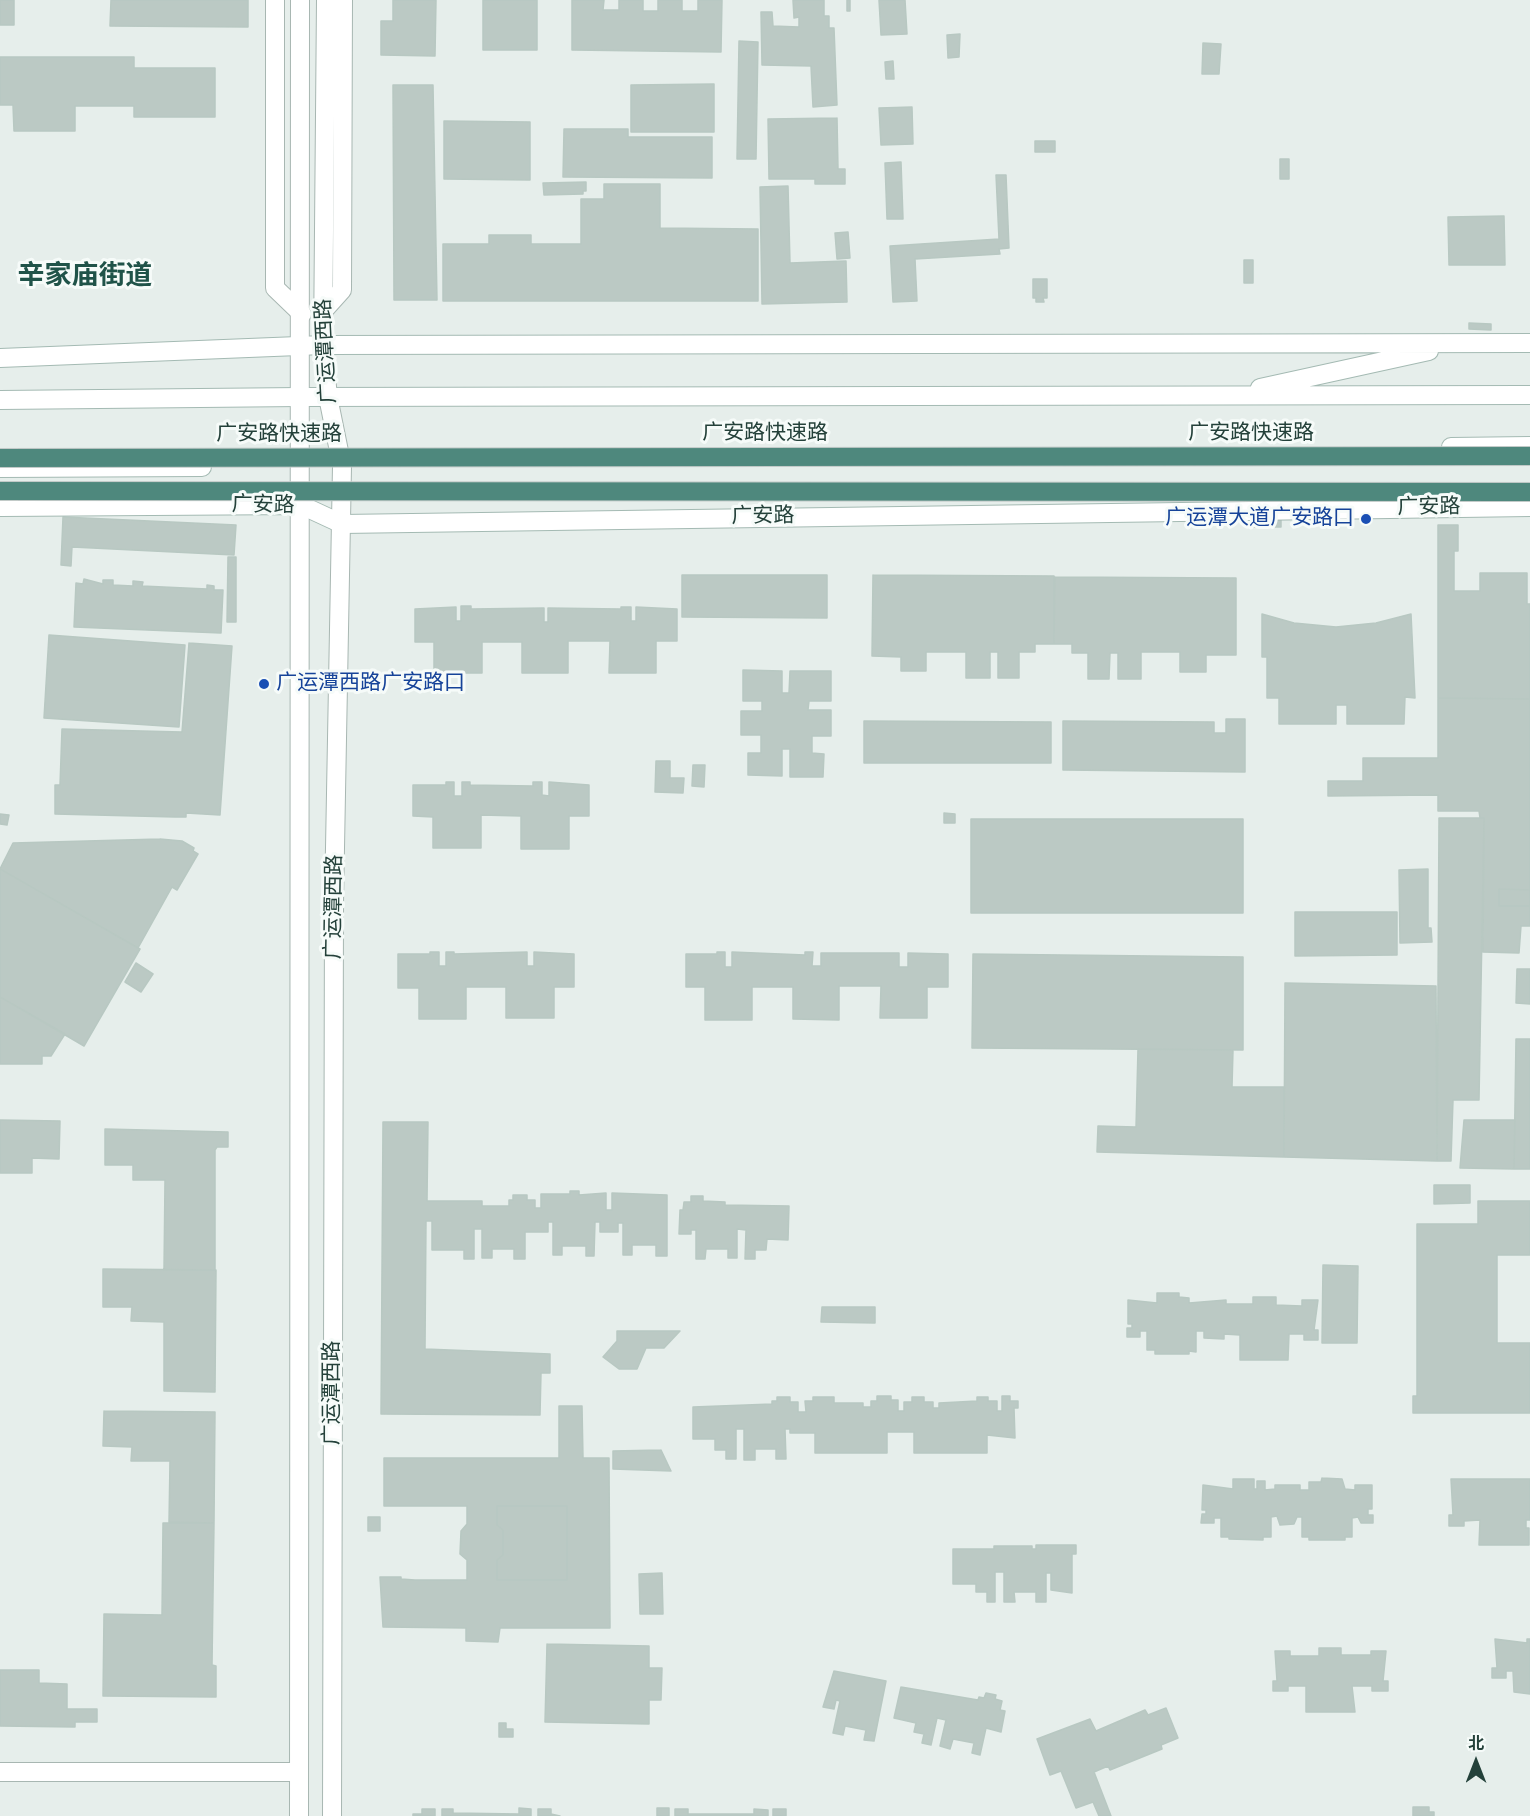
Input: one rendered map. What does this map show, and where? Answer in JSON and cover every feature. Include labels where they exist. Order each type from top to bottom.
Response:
[{"type":"highway","name":"广安路快速路","points":[[0,458],[1530,456]]},
{"type":"highway","points":[[0,491],[1530,492]]},
{"type":"main road","points":[[274,0],[274,288],[302,314]]},
{"type":"main road","name":"广运潭西路","points":[[299,1816],[302,466],[300,0]]},
{"type":"main road","name":"广运潭西路","points":[[326,0],[323,345],[328,397],[342,466],[334,902],[332,1816]]},
{"type":"main road","points":[[324,310],[342,290],[343,0]]},
{"type":"main road","points":[[1224,396],[1463,344]]},
{"type":"main road","points":[[0,358],[323,345],[1530,344]]},
{"type":"main road","points":[[0,400],[300,397],[1530,395]]},
{"type":"main road","points":[[0,468],[342,466],[1530,446]]},
{"type":"main road","name":"广安路","points":[[0,507],[301,505],[342,524],[1530,507]]},
{"type":"main road","points":[[0,1772],[299,1772]]},
{"type":"building","points":[[0,0],[14,0],[14,25],[0,25]]},
{"type":"building","points":[[111,0],[248,0],[248,27],[110,26]]},
{"type":"building","points":[[393,0],[436,0],[435,56],[381,55],[381,21],[393,21]]},
{"type":"building","points":[[483,0],[537,0],[537,50],[483,50]]},
{"type":"building","points":[[572,0],[604,0],[603,10],[619,10],[619,0],[643,0],[643,11],[658,11],[658,0],[682,0],[682,11],[698,11],[698,0],[722,0],[721,52],[572,50]]},
{"type":"building","points":[[793,0],[824,0],[824,16],[829,16],[829,28],[834,28],[837,105],[813,107],[811,66],[762,65],[761,12],[772,12],[773,26],[799,27],[799,17],[794,18]]},
{"type":"building","points":[[847,0],[850,0],[850,11],[847,11]]},
{"type":"building","points":[[879,0],[905,0],[907,34],[881,35]]},
{"type":"building","points":[[960,34],[959,57],[948,58],[947,35]]},
{"type":"building","points":[[739,41],[758,42],[756,159],[737,159]]},
{"type":"building","points":[[1203,43],[1221,44],[1219,74],[1202,74]]},
{"type":"building","points":[[0,57],[134,57],[134,68],[215,68],[215,117],[134,117],[134,106],[75,106],[75,131],[14,131],[13,105],[0,105]]},
{"type":"building","points":[[893,61],[894,79],[886,79],[885,62]]},
{"type":"building","points":[[714,84],[714,132],[631,132],[631,85]]},
{"type":"building","points":[[393,85],[433,85],[437,300],[394,300]]},
{"type":"building","points":[[912,107],[913,144],[881,145],[879,108]]},
{"type":"building","points":[[837,118],[838,169],[845,169],[845,184],[815,184],[815,179],[769,179],[768,119]]},
{"type":"building","points":[[444,121],[530,122],[530,180],[444,179]]},
{"type":"building","points":[[564,129],[628,129],[628,137],[712,137],[712,178],[563,177]]},
{"type":"building","points":[[1035,141],[1055,141],[1055,152],[1035,152]]},
{"type":"building","points":[[1280,159],[1289,159],[1289,179],[1280,179]]},
{"type":"building","points":[[901,162],[903,219],[887,219],[885,163]]},
{"type":"building","points":[[996,175],[1006,175],[1009,248],[999,249],[1000,254],[915,259],[917,301],[893,302],[890,246],[999,239]]},
{"type":"building","points":[[586,182],[586,191],[583,191],[583,194],[544,195],[543,183]]},
{"type":"building","points":[[604,184],[660,184],[660,228],[758,229],[758,301],[443,301],[443,244],[489,244],[489,235],[531,235],[531,244],[581,244],[581,199],[604,199]]},
{"type":"building","points":[[788,186],[790,263],[846,261],[847,302],[762,304],[760,187]]},
{"type":"building","points":[[1504,216],[1505,265],[1449,265],[1448,217]]},
{"type":"building","points":[[848,232],[850,258],[837,259],[835,233]]},
{"type":"building","points":[[1244,260],[1253,260],[1253,283],[1244,283]]},
{"type":"building","points":[[1033,279],[1047,279],[1047,298],[1043,298],[1044,302],[1036,302],[1036,298],[1033,298]]},
{"type":"building","points":[[1469,323],[1491,324],[1491,330],[1469,329]]},
{"type":"building","points":[[1246,516],[1281,517],[1281,527],[1246,527]]},
{"type":"building","points":[[63,517],[236,525],[234,555],[72,547],[71,566],[61,565]]},
{"type":"building","points":[[1438,525],[1458,525],[1458,551],[1454,551],[1454,591],[1480,591],[1480,573],[1527,573],[1527,604],[1530,604],[1530,699],[1438,698]]},
{"type":"building","points":[[228,557],[236,557],[236,622],[227,622]]},
{"type":"building","points":[[682,575],[827,575],[827,618],[682,617]]},
{"type":"building","points":[[873,575],[1054,576],[1054,644],[1035,644],[1035,652],[1019,652],[1019,678],[998,678],[998,652],[990,652],[990,678],[966,678],[966,652],[926,652],[926,671],[901,671],[901,657],[872,656]]},
{"type":"building","points":[[1055,577],[1236,578],[1236,655],[1206,655],[1206,672],[1180,672],[1180,652],[1141,652],[1141,679],[1118,679],[1118,653],[1110,653],[1109,679],[1088,679],[1088,653],[1072,653],[1072,644],[1054,644]]},
{"type":"building","points":[[84,579],[103,584],[103,580],[113,580],[113,585],[133,586],[133,581],[143,582],[142,586],[207,589],[207,585],[214,586],[214,590],[223,590],[221,633],[74,627],[76,583],[83,584]]},
{"type":"building","points":[[461,606],[471,606],[471,609],[544,608],[544,622],[548,622],[548,608],[621,609],[621,607],[631,607],[631,621],[636,621],[636,607],[677,609],[677,641],[656,641],[656,673],[609,673],[610,641],[568,641],[568,673],[522,673],[522,642],[482,642],[482,673],[434,673],[434,642],[415,642],[415,609],[456,607],[456,621],[461,621]]},
{"type":"building","points":[[1262,614],[1294,623],[1336,627],[1376,623],[1411,614],[1415,698],[1405,697],[1404,724],[1347,724],[1347,705],[1336,705],[1336,724],[1279,724],[1279,698],[1267,698],[1267,657],[1262,657]]},
{"type":"building","points":[[49,635],[185,645],[179,727],[44,718]]},
{"type":"building","points":[[189,643],[232,646],[220,815],[186,813],[186,817],[175,817],[55,814],[55,785],[60,785],[62,729],[182,732]]},
{"type":"building","points":[[743,670],[782,671],[782,693],[789,693],[790,671],[831,671],[831,701],[809,701],[808,710],[831,710],[831,736],[812,736],[812,753],[824,754],[823,777],[790,777],[790,749],[782,749],[782,776],[748,775],[748,753],[761,753],[761,735],[741,735],[741,711],[762,711],[762,701],[743,701]]},
{"type":"building","points":[[1438,698],[1530,699],[1530,890],[1499,889],[1499,906],[1530,906],[1530,926],[1521,926],[1519,953],[1483,952],[1484,818],[1480,818],[1479,811],[1438,811],[1438,795],[1328,796],[1328,781],[1363,781],[1363,758],[1438,758]]},
{"type":"building","points":[[1226,719],[1245,719],[1245,772],[1063,770],[1063,721],[1214,722],[1214,733],[1226,733]]},
{"type":"building","points":[[864,721],[1051,722],[1051,763],[864,763]]},
{"type":"building","points":[[656,761],[670,761],[670,778],[684,778],[683,793],[655,792]]},
{"type":"building","points":[[693,765],[705,765],[704,787],[692,786]]},
{"type":"building","points":[[446,782],[454,782],[454,796],[462,796],[462,782],[470,782],[470,785],[533,786],[533,782],[542,782],[542,795],[549,796],[549,782],[589,785],[589,816],[569,816],[569,849],[521,849],[521,816],[481,815],[481,848],[433,848],[433,817],[413,816],[413,785],[446,785]]},
{"type":"building","points":[[944,813],[955,814],[955,823],[944,823]]},
{"type":"building","points":[[0,814],[9,815],[7,825],[0,824]]},
{"type":"building","points":[[1439,818],[1484,818],[1479,1100],[1453,1100],[1451,1161],[1437,1161]]},
{"type":"building","points":[[971,819],[1243,819],[1243,913],[971,913]]},
{"type":"building","points":[[160,839],[182,841],[194,848],[193,851],[198,854],[177,890],[172,887],[138,948],[0,869],[13,843]]},
{"type":"building","points":[[0,869],[140,949],[84,1046],[0,997]]},
{"type":"building","points":[[1428,869],[1428,928],[1431,928],[1432,942],[1400,943],[1399,870]]},
{"type":"building","points":[[1499,889],[1530,890],[1530,906],[1499,906]]},
{"type":"building","points":[[1295,912],[1397,912],[1397,955],[1295,956]]},
{"type":"building","points":[[430,952],[439,952],[439,966],[446,966],[446,952],[454,952],[454,954],[527,952],[527,966],[534,966],[534,952],[574,954],[574,987],[554,987],[554,1018],[506,1018],[506,987],[466,987],[466,1019],[419,1019],[419,988],[398,988],[398,954],[430,954]]},
{"type":"building","points":[[717,952],[725,952],[725,967],[732,967],[732,952],[805,955],[805,952],[813,952],[812,966],[821,966],[821,953],[899,953],[899,967],[908,967],[908,953],[948,954],[948,987],[927,987],[927,1018],[880,1018],[881,986],[839,986],[839,1020],[793,1019],[793,987],[752,987],[752,1020],[705,1020],[705,987],[686,987],[686,954],[717,954]]},
{"type":"building","points":[[973,954],[1243,957],[1243,1050],[972,1048]]},
{"type":"building","points":[[136,963],[153,974],[141,992],[125,982]]},
{"type":"building","points":[[1517,969],[1530,969],[1530,1004],[1516,1003]]},
{"type":"building","points":[[1285,983],[1436,986],[1437,1161],[1284,1157]]},
{"type":"building","points":[[0,997],[65,1034],[51,1056],[42,1056],[42,1064],[0,1064]]},
{"type":"building","points":[[1516,1039],[1530,1039],[1530,1169],[1514,1169]]},
{"type":"building","points":[[1138,1049],[1233,1050],[1232,1087],[1284,1087],[1284,1157],[1097,1152],[1098,1126],[1136,1127]]},
{"type":"building","points":[[0,1120],[60,1121],[59,1159],[32,1158],[32,1173],[0,1173]]},
{"type":"building","points":[[1464,1120],[1515,1120],[1514,1169],[1460,1168]]},
{"type":"building","points":[[383,1122],[428,1122],[427,1201],[482,1201],[482,1206],[509,1206],[509,1200],[513,1200],[513,1195],[527,1195],[527,1200],[535,1200],[535,1208],[541,1208],[541,1194],[570,1194],[570,1191],[579,1191],[579,1195],[606,1193],[606,1210],[612,1210],[612,1193],[667,1195],[667,1256],[656,1256],[656,1245],[632,1245],[632,1255],[623,1255],[623,1223],[618,1223],[618,1232],[600,1232],[600,1222],[595,1222],[594,1256],[586,1256],[586,1246],[562,1246],[562,1255],[553,1255],[553,1222],[548,1222],[548,1232],[525,1232],[525,1259],[514,1259],[514,1249],[492,1249],[492,1258],[482,1258],[482,1229],[474,1229],[474,1259],[464,1259],[464,1250],[432,1250],[432,1221],[426,1221],[425,1349],[550,1354],[550,1373],[541,1373],[540,1415],[381,1414]]},
{"type":"building","points":[[105,1129],[228,1132],[228,1147],[217,1147],[215,1150],[215,1270],[164,1270],[165,1180],[133,1180],[133,1165],[105,1165]]},
{"type":"building","points":[[1434,1185],[1470,1185],[1470,1203],[1434,1204]]},
{"type":"building","points":[[691,1196],[703,1196],[703,1201],[725,1202],[725,1205],[789,1206],[788,1240],[767,1239],[766,1250],[755,1250],[755,1259],[745,1259],[746,1230],[737,1229],[737,1258],[728,1258],[728,1249],[706,1249],[705,1259],[696,1259],[696,1230],[691,1230],[691,1234],[679,1234],[680,1210],[683,1210],[684,1202],[691,1202]]},
{"type":"building","points":[[1478,1201],[1530,1201],[1530,1255],[1497,1255],[1497,1343],[1530,1343],[1530,1413],[1413,1413],[1413,1396],[1417,1396],[1417,1224],[1478,1224]]},
{"type":"building","points":[[1323,1265],[1358,1266],[1357,1343],[1322,1343]]},
{"type":"building","points":[[103,1269],[216,1270],[215,1392],[164,1391],[164,1322],[131,1321],[132,1307],[103,1307]]},
{"type":"building","points":[[1157,1293],[1179,1293],[1179,1297],[1189,1298],[1189,1303],[1226,1300],[1226,1304],[1253,1304],[1253,1297],[1276,1297],[1276,1305],[1302,1306],[1302,1300],[1318,1300],[1314,1330],[1318,1330],[1318,1340],[1304,1340],[1304,1334],[1289,1334],[1288,1360],[1240,1360],[1240,1335],[1224,1334],[1224,1339],[1204,1338],[1204,1331],[1196,1331],[1196,1352],[1155,1354],[1155,1350],[1147,1350],[1147,1331],[1140,1331],[1140,1337],[1127,1337],[1127,1328],[1132,1328],[1132,1324],[1128,1324],[1128,1300],[1157,1303]]},
{"type":"building","points":[[822,1307],[875,1307],[875,1323],[821,1322]]},
{"type":"building","points":[[617,1331],[680,1331],[664,1348],[646,1348],[637,1369],[619,1369],[603,1357],[617,1341]]},
{"type":"building","points":[[877,1396],[891,1396],[891,1400],[898,1400],[898,1411],[904,1411],[904,1402],[912,1402],[912,1397],[924,1397],[924,1402],[933,1402],[933,1408],[939,1408],[939,1403],[977,1401],[977,1397],[988,1397],[988,1401],[997,1401],[997,1411],[1002,1411],[1002,1396],[1010,1396],[1010,1401],[1018,1401],[1018,1408],[1014,1408],[1015,1438],[987,1435],[987,1453],[914,1453],[914,1432],[887,1432],[887,1453],[815,1453],[815,1433],[790,1433],[790,1429],[785,1429],[786,1459],[776,1459],[776,1449],[755,1449],[755,1460],[744,1460],[744,1429],[736,1429],[736,1459],[726,1459],[726,1450],[715,1450],[715,1439],[693,1439],[693,1407],[772,1404],[772,1401],[777,1401],[777,1397],[790,1397],[790,1402],[798,1402],[798,1412],[806,1412],[805,1401],[813,1401],[813,1397],[834,1397],[834,1403],[863,1403],[863,1407],[871,1407],[871,1401],[877,1401]]},
{"type":"building","points":[[559,1406],[582,1406],[583,1458],[609,1458],[610,1628],[500,1628],[498,1642],[466,1641],[466,1628],[383,1627],[380,1577],[467,1580],[467,1560],[460,1554],[461,1531],[467,1524],[467,1506],[384,1506],[384,1458],[559,1458]],"holes":[[[497,1506],[567,1506],[567,1580],[497,1580],[497,1560],[503,1555],[503,1530],[497,1525]]]},
{"type":"building","points":[[104,1411],[215,1412],[214,1523],[169,1522],[170,1461],[131,1461],[132,1447],[103,1446]]},
{"type":"building","points":[[661,1450],[671,1471],[613,1469],[613,1451]]},
{"type":"building","points":[[1322,1478],[1342,1479],[1345,1489],[1355,1490],[1355,1485],[1372,1485],[1372,1509],[1368,1509],[1368,1515],[1373,1515],[1373,1523],[1361,1523],[1358,1517],[1352,1518],[1352,1537],[1345,1537],[1345,1540],[1309,1540],[1309,1537],[1302,1537],[1302,1517],[1297,1517],[1294,1524],[1280,1525],[1277,1516],[1271,1517],[1271,1537],[1263,1537],[1263,1540],[1221,1537],[1221,1518],[1214,1518],[1214,1523],[1201,1523],[1202,1514],[1206,1514],[1206,1510],[1202,1510],[1203,1485],[1233,1489],[1233,1479],[1254,1479],[1254,1489],[1257,1489],[1257,1481],[1265,1481],[1265,1490],[1275,1489],[1275,1485],[1300,1485],[1300,1490],[1309,1490],[1309,1482],[1321,1482]]},
{"type":"building","points":[[1451,1479],[1530,1479],[1530,1520],[1526,1520],[1526,1528],[1529,1528],[1529,1545],[1479,1545],[1480,1520],[1464,1521],[1464,1526],[1449,1526],[1449,1515],[1453,1515]]},
{"type":"building","points":[[497,1506],[567,1506],[567,1580],[497,1580],[497,1560],[503,1555],[503,1530],[497,1525]]},
{"type":"building","points":[[368,1517],[380,1517],[380,1531],[368,1531]]},
{"type":"building","points":[[163,1523],[214,1523],[212,1665],[216,1666],[216,1697],[103,1696],[104,1614],[162,1615]]},
{"type":"building","points":[[1036,1545],[1076,1545],[1076,1554],[1072,1554],[1072,1593],[1051,1590],[1051,1573],[1046,1573],[1046,1602],[1036,1602],[1036,1592],[1014,1592],[1015,1602],[1004,1602],[1004,1572],[995,1572],[995,1602],[987,1602],[987,1592],[976,1592],[976,1584],[953,1584],[953,1549],[1032,1546],[1032,1549],[1036,1549]]},
{"type":"building","points":[[662,1573],[663,1614],[640,1614],[639,1574]]},
{"type":"building","points":[[1495,1639],[1527,1643],[1527,1639],[1530,1639],[1530,1694],[1514,1692],[1513,1671],[1506,1671],[1506,1678],[1492,1678],[1492,1668],[1497,1668]]},
{"type":"building","points":[[547,1644],[649,1646],[649,1668],[662,1668],[661,1700],[649,1700],[649,1724],[545,1722]]},
{"type":"building","points":[[1319,1648],[1341,1648],[1341,1655],[1371,1655],[1371,1651],[1386,1651],[1383,1681],[1388,1681],[1388,1691],[1372,1691],[1372,1686],[1352,1686],[1355,1712],[1306,1712],[1306,1686],[1288,1686],[1288,1691],[1273,1691],[1273,1681],[1277,1681],[1275,1651],[1290,1651],[1290,1656],[1319,1656]]},
{"type":"building","points":[[0,1670],[39,1670],[39,1683],[67,1684],[67,1709],[97,1709],[97,1722],[75,1722],[75,1727],[0,1726]]},
{"type":"building","points":[[834,1671],[886,1681],[874,1741],[864,1740],[866,1730],[845,1726],[843,1735],[833,1733],[840,1701],[836,1700],[834,1709],[823,1707]]},
{"type":"building","points":[[901,1687],[978,1700],[979,1697],[984,1698],[986,1693],[996,1695],[995,1699],[1002,1701],[1000,1710],[1005,1711],[1001,1732],[986,1728],[980,1755],[972,1753],[974,1743],[953,1739],[950,1749],[940,1746],[946,1720],[937,1718],[931,1745],[922,1743],[924,1734],[914,1732],[916,1723],[894,1718]]},
{"type":"building","points":[[1166,1708],[1178,1738],[1161,1745],[1162,1749],[1110,1770],[1108,1766],[1094,1772],[1111,1816],[1099,1816],[1093,1802],[1076,1808],[1061,1771],[1050,1775],[1037,1739],[1090,1719],[1096,1731],[1145,1710],[1148,1715]]},
{"type":"building","points":[[499,1723],[506,1723],[506,1729],[513,1729],[513,1737],[499,1737]]},
{"type":"building","points":[[1413,1807],[1429,1807],[1429,1812],[1434,1812],[1434,1816],[1413,1816]]},
{"type":"building","points":[[519,1808],[531,1809],[531,1816],[442,1816],[442,1809],[453,1809],[453,1813],[519,1814]]},
{"type":"building","points":[[657,1808],[669,1808],[669,1816],[657,1816]]},
{"type":"building","points":[[422,1809],[435,1809],[435,1816],[413,1816],[413,1814],[422,1814]]},
{"type":"building","points":[[538,1809],[551,1809],[551,1814],[560,1816],[538,1816]]},
{"type":"building","points":[[675,1809],[688,1809],[688,1814],[754,1814],[754,1809],[768,1810],[768,1816],[675,1816]]},
{"type":"building","points":[[773,1809],[786,1809],[786,1816],[773,1816]]},
{"type":"place","name":"广运潭大道广安路口","points":[[1366,519]]},
{"type":"place","name":"广运潭西路广安路口","points":[[264,684]]},
{"type":"district","name":"辛家庙街道","points":[[85,277]]}]
